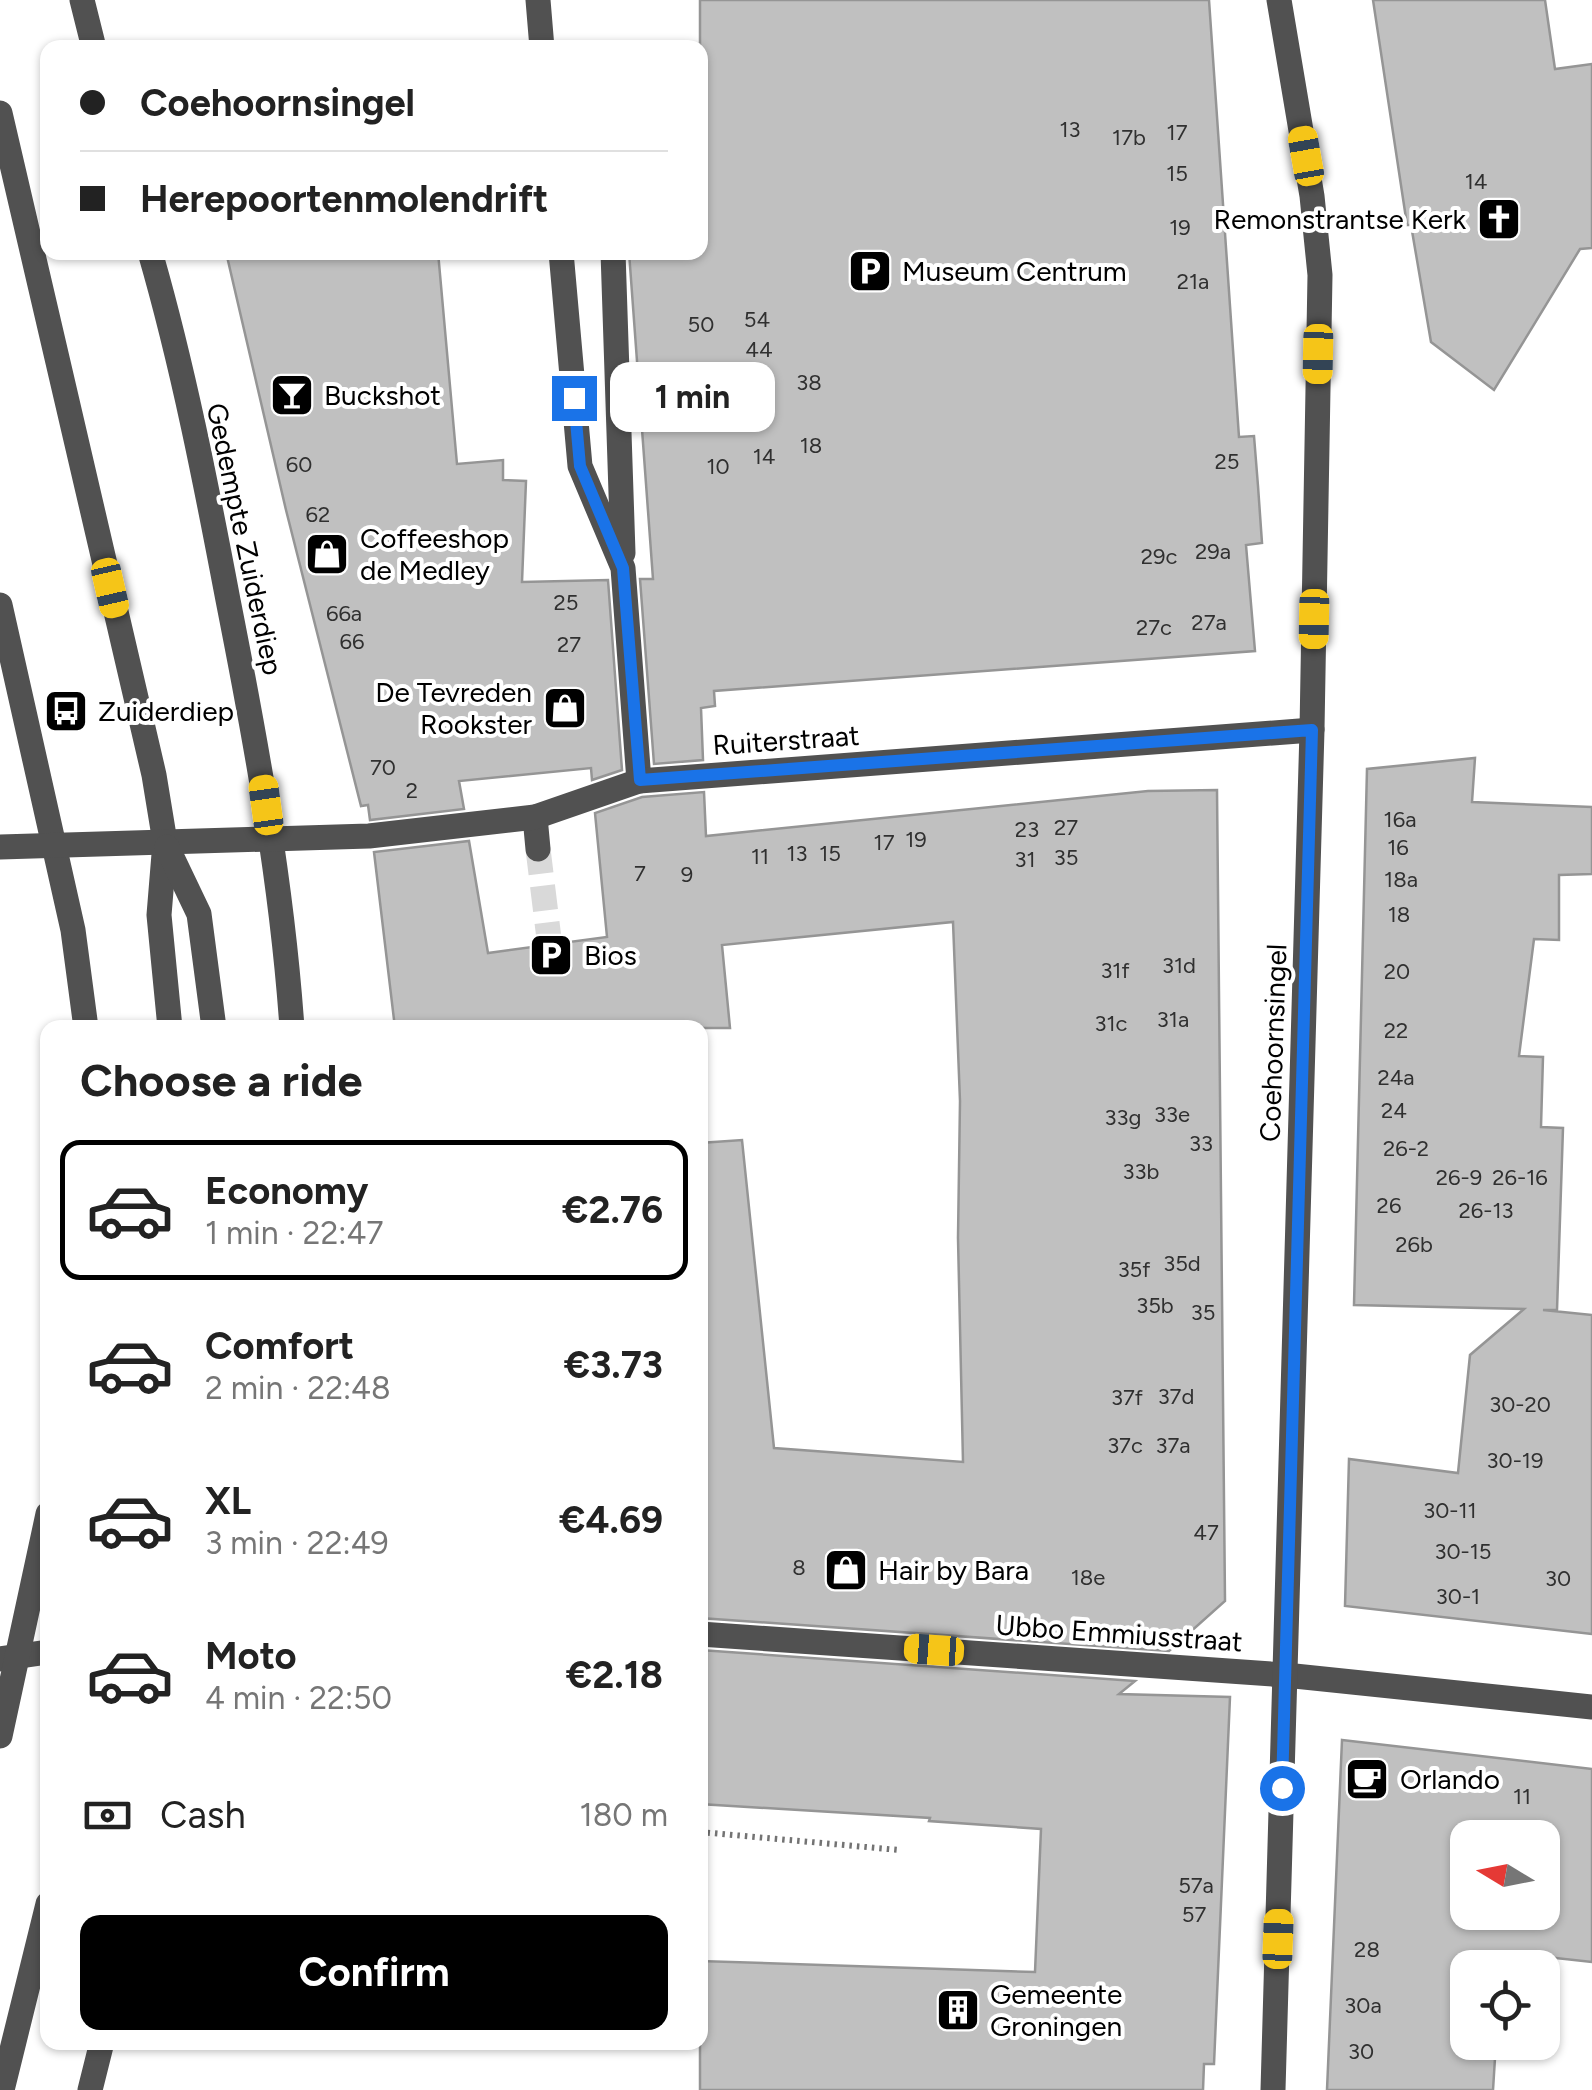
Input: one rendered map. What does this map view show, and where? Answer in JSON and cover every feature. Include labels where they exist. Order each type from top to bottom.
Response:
[{"type":"street","points":[[82,0],[92,40]]},
{"type":"street","points":[[538,0],[541,40]]},
{"type":"street","name":"Coehoornsingel","points":[[1273,2090],[1312,730],[1320,275],[1312,196],[1279,0]]},
{"type":"street","points":[[0,112],[154,775],[165,842],[159,915],[169,1020]]},
{"type":"street","name":"Gedempte Zuiderdiep","points":[[152,260],[210,504],[261,771],[286,948],[291,1020]]},
{"type":"street","points":[[562,260],[580,466],[623,568]]},
{"type":"street","points":[[614,260],[623,568],[640,780]]},
{"type":"street","points":[[0,605],[73,930],[85,1020]]},
{"type":"street","name":"Ruiterstraat","points":[[271,839],[368,836],[534,816],[640,780],[1312,730]]},
{"type":"street","points":[[534,816],[538,849]]},
{"type":"street","points":[[0,846],[271,839]]},
{"type":"street","points":[[165,842],[199,914],[213,1020]]},
{"type":"street","points":[[0,1736],[10,1657],[40,1544]]},
{"type":"street","name":"Ubbo Emmiusstraat","points":[[708,1635],[1285,1675],[1592,1707]]},
{"type":"street","points":[[10,1657],[40,1653]]},
{"type":"street","points":[[2,2090],[40,1936]]},
{"type":"street","points":[[90,2090],[100,2050]]},
{"type":"path","points":[[708,1833],[899,1850]]},
{"type":"building","points":[[700,0],[1209,0],[1239,437],[1254,436],[1258,486],[1262,543],[1246,545],[1255,651],[714,691],[715,706],[701,708],[703,760],[654,764],[640,579],[653,579],[630,260],[708,260],[708,40],[700,40]]},
{"type":"building","name":"Remonstrantse Kerk","points":[[1373,0],[1545,0],[1555,69],[1592,64],[1592,248],[1580,249],[1494,390],[1431,342],[1411,225],[1407,225]]},
{"type":"building","points":[[228,260],[439,260],[457,464],[503,460],[503,480],[526,481],[522,582],[608,580],[622,770],[592,780],[591,768],[459,781],[464,809],[370,820],[368,805],[361,806]]},
{"type":"building","points":[[1475,758],[1472,802],[1592,807],[1592,874],[1559,875],[1559,940],[1534,939],[1519,1056],[1543,1057],[1541,1127],[1563,1128],[1557,1310],[1543,1310],[1592,1315],[1592,1634],[1345,1606],[1349,1459],[1458,1473],[1470,1355],[1524,1309],[1354,1305],[1367,769]]},
{"type":"building","points":[[1217,790],[1225,1601],[1169,1651],[708,1619],[708,1142],[742,1140],[774,1448],[963,1462],[958,1238],[960,1101],[953,922],[722,945],[730,1028],[708,1028],[708,1020],[394,1020],[374,852],[469,841],[488,953],[607,937],[595,813],[642,797],[704,792],[706,836],[1148,791]]},
{"type":"building","points":[[708,1651],[1135,1681],[1119,1694],[1230,1697],[1214,2064],[1204,2064],[1203,2090],[700,2090],[700,2050],[708,2050],[708,1961],[1035,1972],[1041,1829],[929,1821],[930,1818],[708,1804]]},
{"type":"building","points":[[1342,1740],[1592,1769],[1592,1962],[1560,1958],[1560,1950],[1450,1950],[1450,2060],[1495,2060],[1493,2090],[1327,2090]]},
{"type":"tunnel","points":[[538,849],[551,955]]},
{"type":"place","name":"Remonstrantse Kerk","points":[[1499,219]]},
{"type":"place","name":"Museum Centrum","points":[[870,271]]},
{"type":"place","name":"Buckshot","points":[[292,395]]},
{"type":"place","name":"Coffeeshop de Medley","points":[[327,554]]},
{"type":"place","name":"De Tevreden Rookster","points":[[565,708]]},
{"type":"place","name":"Zuiderdiep","points":[[66,711]]},
{"type":"place","name":"Bios","points":[[551,955]]},
{"type":"place","name":"Hair by Bara","points":[[846,1570]]},
{"type":"place","name":"Orlando","points":[[1367,1779]]},
{"type":"place","name":"Gemeente Groningen","points":[[958,2010]]},
{"type":"route","points":[[574,398],[580,466],[623,568],[640,780],[1312,730],[1282,1788]]}]
